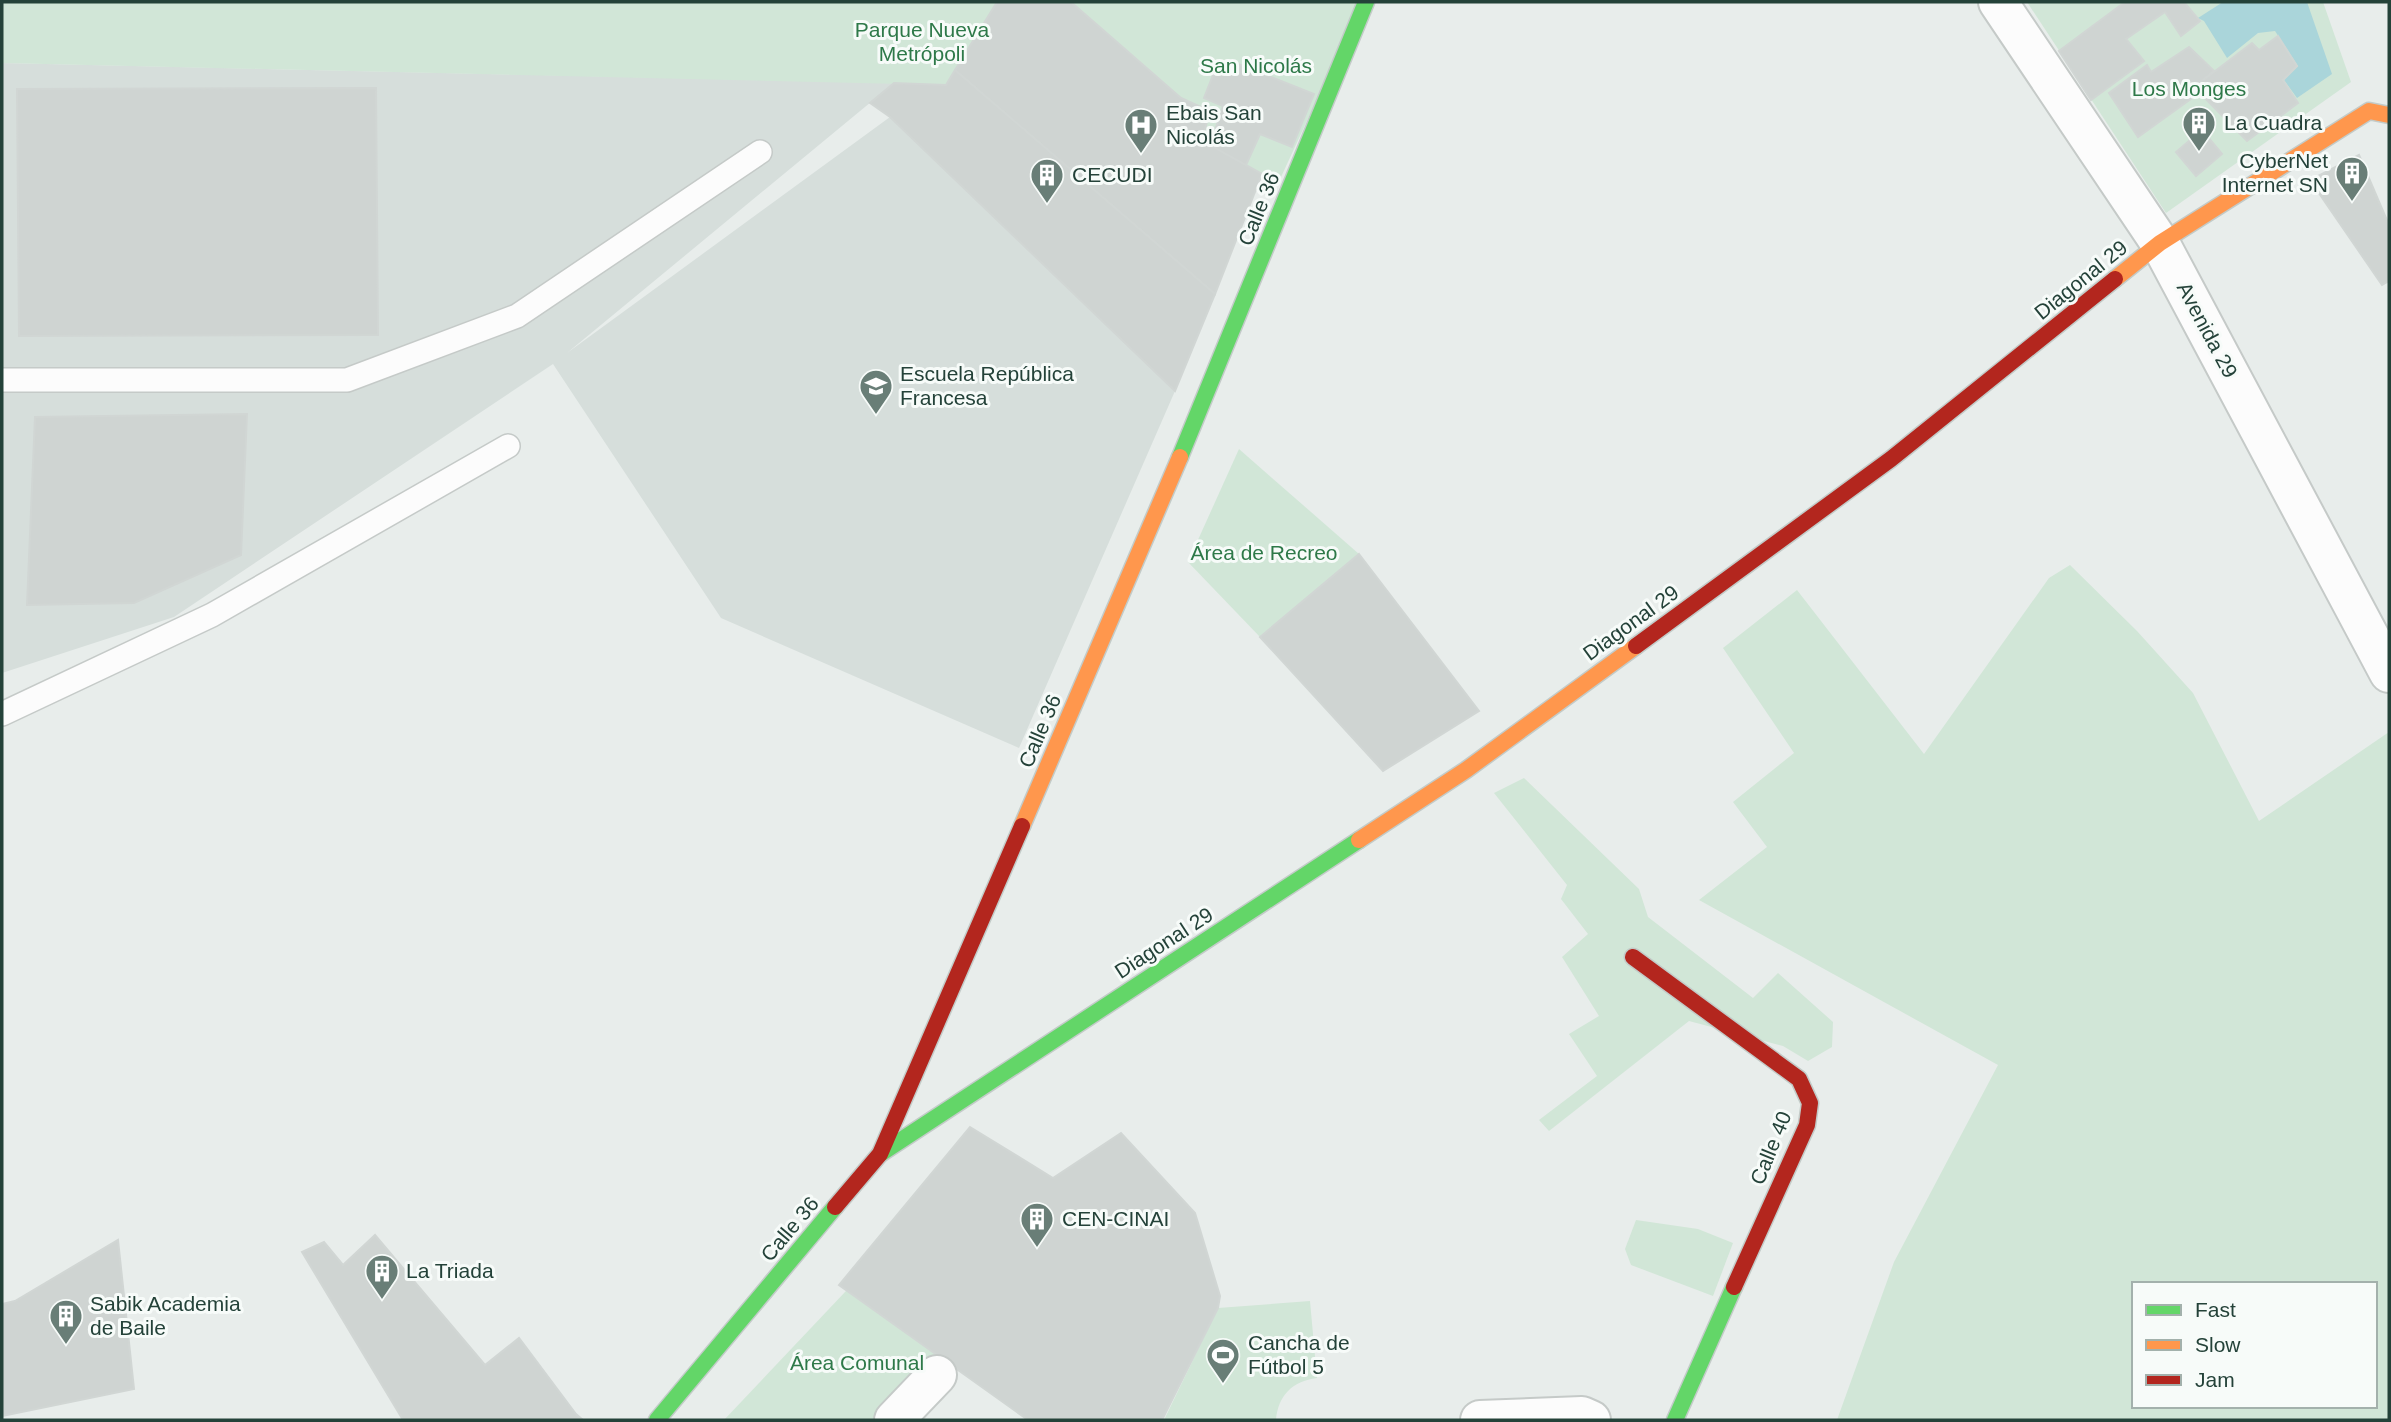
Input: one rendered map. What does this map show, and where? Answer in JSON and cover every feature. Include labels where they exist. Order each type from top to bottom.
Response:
[{"type":"street","name":"Calle 36","points":[[657,1420],[880,1154],[1157,514],[1366,2]]},
{"type":"street","name":"Avenida 29","points":[[1998,2],[2160,243],[2389,673]]},
{"type":"street","name":"Diagonal 29","points":[[880,1154],[1466,770],[1891,459],[2160,243],[2379,113]]},
{"type":"street","name":"Calle 40","points":[[1633,957],[1799,1079],[1810,1103],[1807,1125],[1675,1420]]},
{"type":"street","points":[[894,1420],[937,1375]]},
{"type":"street","points":[[1480,1420],[1582,1416],[1591,1420]]},
{"type":"lane","points":[[2379,113],[2389,95]]},
{"type":"lane","points":[[2,380],[348,380],[517,316],[760,152]]},
{"type":"lane","points":[[2,714],[212,615],[508,446]]},
{"type":"shaded area","points":[[2,63],[894,83],[567,353],[890,117],[1175,391],[1019,748],[721,618],[553,364],[174,617],[2,673]]},
{"type":"green space","name":"Parque Nueva Metrópoli","points":[[2,2],[997,2],[946,85],[2,63]]},
{"type":"green space","name":"San Nicolás","points":[[1071,2],[1362,2],[1275,190],[1262,174],[1202,140],[1210,111],[1181,98]]},
{"type":"green space","name":"Los Monges","points":[[2027,2],[2323,2],[2351,82],[2166,213]]},
{"type":"green space","name":"Área de Recreo","points":[[1239,449],[1359,554],[1260,637],[1188,562]]},
{"type":"green space","points":[[2070,565],[2137,631],[2193,693],[2259,821],[2389,732],[2389,1420],[1837,1420],[1894,1262],[1998,1065],[1699,900],[1767,847],[1733,802],[1794,753],[1723,648],[1797,590],[1924,754],[2049,578]]},
{"type":"green space","points":[[1524,778],[1639,889],[1648,917],[1753,998],[1778,973],[1833,1022],[1832,1047],[1808,1061],[1783,1046],[1689,1021],[1549,1131],[1539,1120],[1597,1076],[1569,1034],[1599,1016],[1562,957],[1588,934],[1561,899],[1567,885],[1494,793]]},
{"type":"green space","points":[[1636,1220],[1698,1229],[1733,1243],[1713,1296],[1631,1265],[1625,1249]]},
{"type":"green space","name":"Área Comunal","points":[[863,1273],[947,1351],[881,1420],[724,1420]]},
{"type":"green space","points":[[1310,1301],[1317,1378],[1300,1382],[1288,1391],[1277,1411],[1276,1420],[1164,1420],[1218,1308]]},
{"type":"water","points":[[2223,2],[2307,2],[2332,74],[2297,98],[2284,80],[2298,66],[2275,31],[2258,33],[2227,58],[2204,21],[2198,18]]},
{"type":"building","name":"Ebais San Nicolás","points":[[997,2],[1071,2],[1181,98],[1210,111],[1202,140],[1262,174],[1215,294],[955,70]]},
{"type":"building","points":[[2125,2],[2184,2],[2200,21],[2181,36],[2165,12],[2126,39],[2144,61],[2091,100],[2059,51]]},
{"type":"building","points":[[2278,36],[2297,66],[2283,80],[2298,103],[2247,141],[2194,87],[2252,43],[2259,50]]},
{"type":"building","points":[[2189,47],[2214,71],[2194,87],[2199,93],[2138,137],[2109,93],[2147,65],[2151,72]]},
{"type":"building","points":[[1238,64],[1314,94],[1292,147],[1260,134],[1246,165],[1210,145],[1223,106],[1204,98],[1217,65],[1235,74]]},
{"type":"building","name":"CECUDI","points":[[955,70],[1215,294],[1175,391],[890,117],[870,103],[894,83],[946,85]]},
{"type":"building","points":[[376,88],[378,335],[19,336],[17,89]]},
{"type":"building","name":"La Cuadra","points":[[2202,130],[2222,154],[2196,176],[2176,152]]},
{"type":"building","name":"CyberNet Internet SN","points":[[2359,155],[2389,225],[2389,281],[2382,285],[2310,180]]},
{"type":"building","points":[[247,414],[241,555],[134,603],[27,605],[35,417]]},
{"type":"building","points":[[1359,554],[1479,711],[1383,771],[1260,637]]},
{"type":"building","name":"CEN-CINAI","points":[[970,1127],[1053,1178],[1121,1133],[1195,1213],[1220,1296],[1218,1308],[1162,1420],[1028,1420],[839,1285]]},
{"type":"building","name":"La Triada","points":[[375,1235],[485,1365],[519,1338],[583,1420],[403,1420],[302,1252],[324,1242],[343,1265]]},
{"type":"building","name":"Sabik Academia de Baile","points":[[118,1240],[134,1389],[2,1416],[2,1304],[15,1301]]},
{"type":"traffic: fast","points":[[1180,457],[1366,2]]},
{"type":"traffic: fast","points":[[880,1154],[1359,840]]},
{"type":"traffic: fast","points":[[657,1420],[835,1207]]},
{"type":"traffic: fast","points":[[1675,1420],[1734,1287]]},
{"type":"traffic: slow","points":[[2115,279],[2160,243],[2369,111],[2389,115]]},
{"type":"traffic: slow","points":[[1022,826],[1180,457]]},
{"type":"traffic: slow","points":[[1359,840],[1466,770],[1636,646]]},
{"type":"traffic: jam","points":[[1636,646],[1891,459],[2115,279]]},
{"type":"traffic: jam","points":[[835,1207],[880,1154],[1022,826]]},
{"type":"traffic: jam","points":[[1633,957],[1799,1079],[1810,1103],[1807,1125],[1734,1287]]},
{"type":"place","name":"La Cuadra","points":[[2199,153]]},
{"type":"place","name":"Ebais San Nicolás","points":[[1141,155]]},
{"type":"place","name":"CyberNet Internet SN","points":[[2352,203]]},
{"type":"place","name":"CECUDI","points":[[1047,205]]},
{"type":"place","name":"Escuela República Francesa","points":[[876,416]]},
{"type":"place","name":"CEN-CINAI","points":[[1037,1249]]},
{"type":"place","name":"La Triada","points":[[382,1301]]},
{"type":"place","name":"Sabik Academia de Baile","points":[[66,1346]]},
{"type":"place","name":"Cancha de Fútbol 5","points":[[1223,1385]]}]
